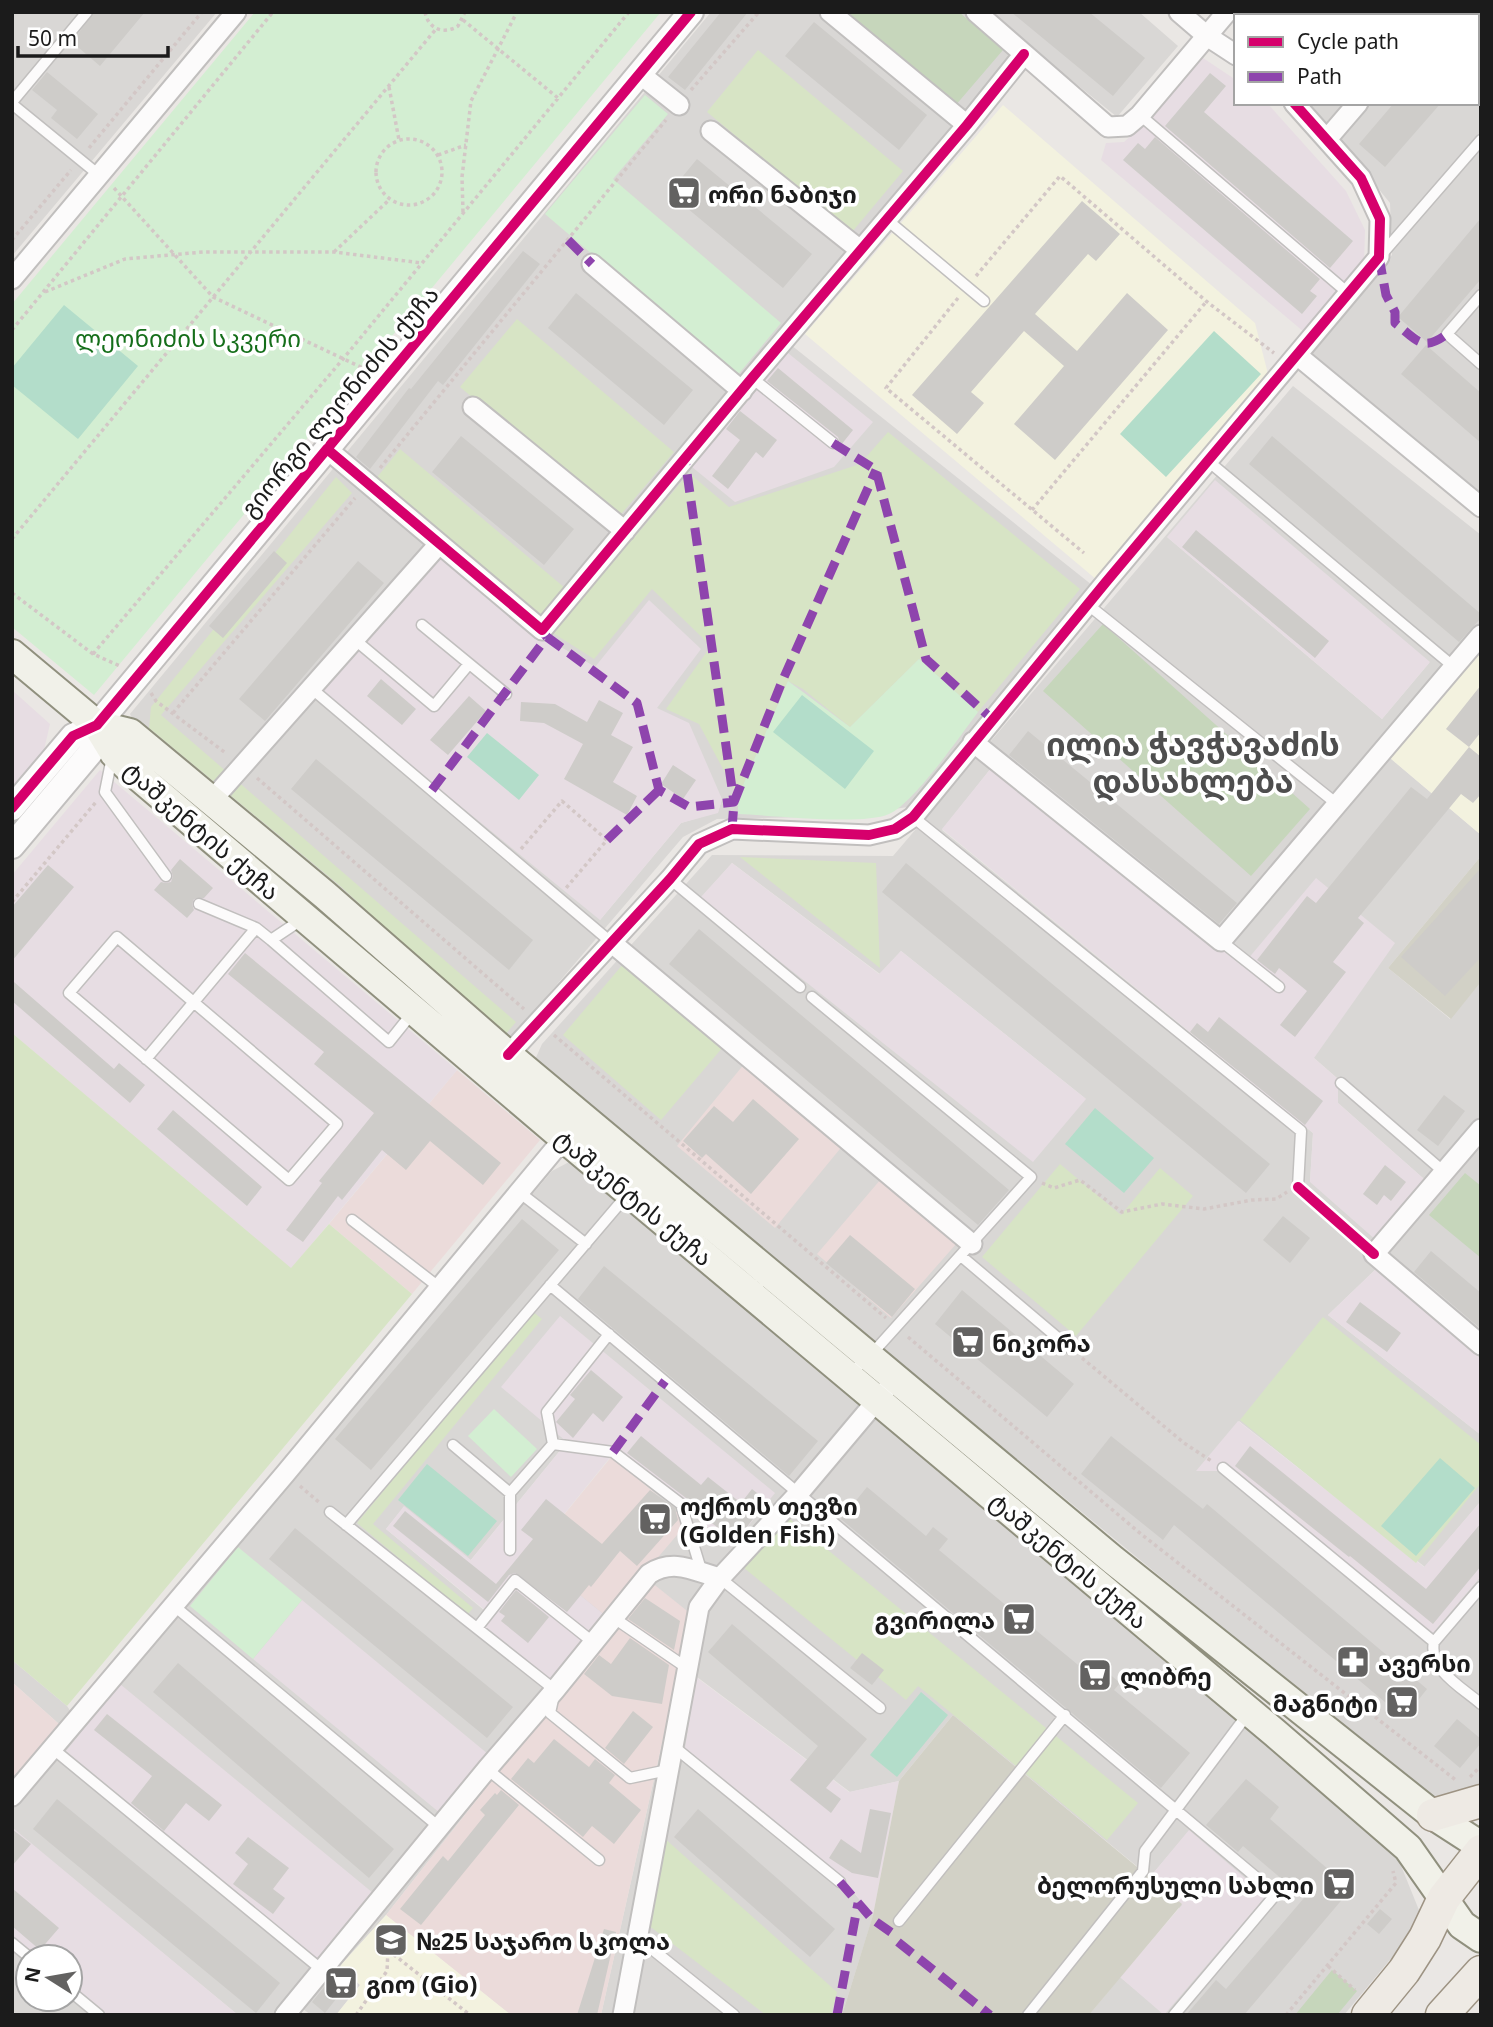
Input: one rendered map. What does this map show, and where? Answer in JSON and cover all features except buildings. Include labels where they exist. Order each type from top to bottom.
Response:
[{"type":"main road","points":[[12,654],[97,725]]},
{"type":"main road","name":"ტაშკენტის ქუჩა","points":[[97,725],[114,753],[131,771],[1408,1848],[1462,1925],[1481,1938]]},
{"type":"main road","name":"ტაშკენტის ქუჩა","points":[[97,725],[130,733],[325,895],[508,1055],[1113,1560],[1433,1815],[1481,1848]]},
{"type":"main road","points":[[1433,1815],[1481,1801]]},
{"type":"main road","points":[[1368,2015],[1404,1971],[1425,1938],[1444,1898],[1481,1848]]},
{"type":"main road","points":[[1442,2015],[1481,1972]]},
{"type":"street","points":[[12,279],[236,12]]},
{"type":"street","name":"გიორგი ლეონიძის ქუჩა","points":[[12,808],[74,736],[97,725],[691,12]]},
{"type":"street","points":[[830,12],[967,125]]},
{"type":"street","points":[[976,12],[1108,127],[1127,126],[1140,115],[1227,12]]},
{"type":"street","points":[[1179,12],[1207,36],[1234,54]]},
{"type":"street","points":[[327,449],[542,630],[1024,54]]},
{"type":"street","points":[[640,74],[679,105]]},
{"type":"street","points":[[508,1055],[699,844],[732,829],[869,835],[895,829],[913,817],[1087,604],[1379,257],[1380,219],[1361,178],[1296,105]]},
{"type":"street","points":[[1327,139],[1356,105]]},
{"type":"street","points":[[711,131],[860,250]]},
{"type":"street","points":[[592,264],[747,384]]},
{"type":"street","points":[[1297,355],[1481,507]]},
{"type":"street","points":[[473,407],[625,531]]},
{"type":"street","points":[[212,800],[439,544]]},
{"type":"street","points":[[973,743],[1221,941],[1481,635]]},
{"type":"street","name":"გიორგი ლეონიძის ქუჩა","points":[[12,846],[91,752],[97,725]]},
{"type":"street","points":[[612,943],[966,1250]]},
{"type":"street","points":[[1480,1130],[1374,1254],[1481,1345]]},
{"type":"street","points":[[12,1796],[285,1474],[564,1138]]},
{"type":"street","points":[[623,2015],[699,1607],[711,1576],[799,1493],[877,1399],[898,1380]]},
{"type":"street","points":[[285,2015],[649,1574],[661,1566],[676,1565],[711,1576]]},
{"type":"lane","points":[[87,12],[12,103],[99,175]]},
{"type":"lane","points":[[1140,115],[1348,293]]},
{"type":"lane","points":[[1379,257],[1481,140]]},
{"type":"lane","points":[[886,219],[984,301]]},
{"type":"lane","points":[[1481,295],[1447,334],[1481,364]]},
{"type":"lane","points":[[747,384],[833,443]]},
{"type":"lane","points":[[1208,461],[1454,667]]},
{"type":"lane","points":[[1087,604],[1337,804]]},
{"type":"lane","points":[[422,625],[506,694]]},
{"type":"lane","points":[[354,639],[434,706],[469,664]]},
{"type":"lane","points":[[311,688],[612,943]]},
{"type":"lane","points":[[114,753],[105,792],[166,876]]},
{"type":"lane","points":[[913,817],[1301,1131],[1298,1187]]},
{"type":"lane","points":[[670,879],[800,987]]},
{"type":"lane","points":[[199,904],[256,928],[390,1042],[414,1011]]},
{"type":"lane","points":[[271,940],[304,917]]},
{"type":"lane","points":[[146,1059],[256,928]]},
{"type":"lane","points":[[117,937],[337,1124],[289,1180],[146,1059],[69,993],[117,937]]},
{"type":"lane","points":[[1221,941],[1279,987]]},
{"type":"lane","points":[[812,997],[1031,1177],[869,1357],[848,1375]]},
{"type":"lane","points":[[1341,1083],[1444,1172]]},
{"type":"lane","points":[[519,1192],[586,1244]]},
{"type":"lane","points":[[346,1525],[629,1193]]},
{"type":"lane","points":[[352,1220],[439,1288]]},
{"type":"lane","points":[[966,1250],[1071,1349]]},
{"type":"lane","points":[[551,1285],[1276,1894],[1174,2015]]},
{"type":"lane","points":[[553,1444],[547,1412],[609,1334]]},
{"type":"lane","points":[[510,1550],[510,1493],[553,1444]]},
{"type":"lane","points":[[553,1444],[613,1452],[681,1504],[711,1576],[880,1708]]},
{"type":"lane","points":[[453,1446],[510,1493]]},
{"type":"lane","points":[[1223,1468],[1434,1643]]},
{"type":"lane","points":[[330,1512],[555,1690],[550,1713],[630,1778],[668,1770]]},
{"type":"lane","points":[[477,1628],[515,1580],[594,1643]]},
{"type":"lane","points":[[1481,1587],[1434,1643],[1435,1664],[1481,1704]]},
{"type":"lane","points":[[173,1605],[439,1827]]},
{"type":"lane","points":[[614,1618],[687,1668]]},
{"type":"lane","points":[[1028,2015],[1143,1871],[1145,1851],[1250,1712]]},
{"type":"lane","points":[[899,1921],[1065,1715]]},
{"type":"lane","points":[[673,1746],[840,1882]]},
{"type":"lane","points":[[52,1748],[322,1970]]},
{"type":"lane","points":[[487,1769],[599,1860]]},
{"type":"lane","points":[[637,1937],[734,2015]]},
{"type":"lane","points":[[84,2003],[99,2015]]},
{"type":"path","points":[[12,240],[202,12]]},
{"type":"path","points":[[12,330],[273,12]]},
{"type":"path","points":[[425,12],[429,24],[436,29],[452,30],[463,20],[466,12]]},
{"type":"path","points":[[463,213],[463,177],[471,101],[517,12]]},
{"type":"path","points":[[93,654],[422,263],[628,12]]},
{"type":"path","points":[[173,713],[759,12]]},
{"type":"path","points":[[463,20],[558,98]]},
{"type":"path","points":[[12,539],[436,29]]},
{"type":"path","points":[[389,86],[399,140]]},
{"type":"path","points":[[410,138],[431,146],[438,155],[442,178],[431,197],[410,205],[390,199],[383,192],[376,173],[377,162],[389,145],[410,138]]},
{"type":"path","points":[[438,155],[466,145]]},
{"type":"path","points":[[99,175],[122,196],[213,297],[385,379]]},
{"type":"path","points":[[1084,553],[886,388],[1060,176],[1206,302],[1276,355],[1297,355]]},
{"type":"path","points":[[334,252],[390,199]]},
{"type":"path","points":[[43,293],[125,259],[175,254],[334,252],[422,263]]},
{"type":"path","points":[[1032,510],[1206,302]]},
{"type":"path","points":[[12,593],[93,654],[139,675],[156,701],[242,766],[538,1022],[1141,1534],[1458,1782],[1472,1776],[1481,1766]]},
{"type":"path","points":[[12,902],[105,792]]},
{"type":"path","points":[[512,859],[562,801],[607,840],[558,897]]},
{"type":"path","points":[[1031,1177],[1054,1188],[1080,1180],[1122,1212],[1162,1204],[1204,1209],[1252,1200],[1276,1199],[1298,1187]]},
{"type":"path","points":[[1071,1349],[1184,1443],[1223,1468]]},
{"type":"path","points":[[285,1474],[330,1512]]},
{"type":"path","points":[[1286,2015],[1396,1883]]},
{"type":"path","points":[[370,1912],[388,1950],[470,2015]]},
{"type":"path","points":[[356,2015],[387,1970],[388,1950]]},
{"type":"path","points":[[1295,2015],[1332,1970]]},
{"type":"shaded area","points":[[12,12],[217,12],[12,256]]},
{"type":"shaded area","points":[[711,12],[1139,12],[1178,46],[1117,117],[1022,40],[781,337],[1092,585],[908,807],[846,816],[717,819],[683,837],[506,1044],[140,734],[130,714]],"holes":[[[538,634],[657,708],[722,799],[718,812],[681,823],[600,920]]]},
{"type":"shaded area","points":[[846,12],[959,12],[1003,50],[955,106]]},
{"type":"shaded area","points":[[1481,12],[1481,498],[1306,353],[1392,255],[1390,203],[1321,118],[1306,105],[1479,105],[1479,14],[1240,14]]},
{"type":"shaded area","points":[[1200,56],[1234,79],[1234,105],[1269,105],[1346,191],[1365,230],[1364,266],[1304,332],[1101,160],[1106,143],[1124,142]]},
{"type":"shaded area","points":[[1003,105],[1255,323],[1268,374],[1097,580],[805,334]]},
{"type":"shaded area","points":[[788,353],[873,422],[834,467],[735,502],[692,467]]},
{"type":"shaded area","points":[[1293,386],[1481,535],[1481,649],[1390,758],[1481,835],[1481,856],[1388,968],[1450,1019],[1481,982],[1481,1359],[1376,1269],[1328,1315],[1481,1435],[1481,1501],[1425,1567],[1239,1421],[1197,1471],[1235,1471],[1432,1633],[1481,1576],[1481,1796],[1431,1799],[534,1062],[542,1044],[712,855],[893,856]],"holes":[[[1167,537],[1429,662],[1429,663],[1382,719]],[[992,767],[1243,967],[1314,1058],[1338,1079],[1338,1103],[1424,1179],[1310,1182],[1313,1133],[942,830]],[[732,863],[880,974],[901,951],[1086,1099],[701,898]]]},
{"type":"shaded area","points":[[1215,480],[1430,662],[1382,719],[1167,537]]},
{"type":"shaded area","points":[[439,550],[538,634],[595,667],[649,600],[701,649],[657,708],[689,723],[722,799],[718,813],[681,823],[600,920],[317,689]]},
{"type":"shaded area","points":[[1103,624],[1310,809],[1251,876],[1043,691]]},
{"type":"shaded area","points":[[1481,649],[1481,835],[1390,758]]},
{"type":"shaded area","points":[[12,690],[50,724],[44,750],[12,787]]},
{"type":"shaded area","points":[[992,767],[1242,966],[1316,878],[1395,943],[1314,1058],[1338,1079],[1338,1103],[1424,1179],[1377,1241],[1310,1182],[1313,1133],[942,829]]},
{"type":"shaded area","points":[[100,770],[457,1070],[291,1269],[12,1033],[12,875]]},
{"type":"shaded area","points":[[1481,856],[1481,982],[1451,1019],[1388,968]]},
{"type":"shaded area","points":[[732,863],[879,974],[901,951],[1086,1099],[1033,1162],[700,898]]},
{"type":"shaded area","points":[[745,1063],[844,1144],[775,1228],[677,1146]]},
{"type":"shaded area","points":[[457,1070],[540,1140],[412,1294],[329,1224]]},
{"type":"shaded area","points":[[571,1161],[1393,1846],[1423,1920],[1344,2015],[1089,2015],[1120,1977],[1165,2014],[1189,1831],[1150,1877],[953,1715],[899,1781],[850,1792],[697,1677],[841,1878],[873,1915],[872,1919],[842,2015],[601,2015],[691,1614],[634,1600],[386,1915],[340,1966],[360,1985],[336,2015],[311,2015],[303,2009],[298,2015],[238,2015],[12,1829],[12,1780],[59,1724],[12,1682],[12,1660],[67,1706],[81,1727],[552,1171]],"holes":[[[567,1442],[775,1493],[612,1456],[681,1516],[485,1611],[386,1529],[404,1507],[470,1561]]]},
{"type":"shaded area","points":[[1465,1173],[1481,1186],[1481,1258],[1429,1215]]},
{"type":"shaded area","points":[[881,1179],[957,1243],[891,1318],[817,1254]]},
{"type":"shaded area","points":[[1376,1269],[1481,1359],[1481,1435],[1328,1315]]},
{"type":"shaded area","points":[[560,1316],[775,1493],[731,1547],[616,1450],[531,1555],[607,1617],[553,1683],[477,1621],[485,1610],[386,1529],[404,1506],[471,1560],[567,1442],[501,1387]]},
{"type":"shaded area","points":[[1238,1421],[1424,1567],[1481,1501],[1481,1576],[1432,1634],[1235,1471],[1196,1471]]},
{"type":"shaded area","points":[[612,1456],[681,1516],[683,1528],[607,1617],[531,1555]]},
{"type":"shaded area","points":[[651,1582],[691,1614],[601,2015],[511,2015],[386,1915]]},
{"type":"shaded area","points":[[302,1600],[488,1754],[440,1813],[253,1659]]},
{"type":"shaded area","points":[[696,1677],[849,1792],[899,1781],[873,1915],[841,1878],[685,1748]]},
{"type":"shaded area","points":[[12,1682],[59,1724],[12,1780]]},
{"type":"shaded area","points":[[120,1684],[373,1893],[318,1959],[66,1751]]},
{"type":"shaded area","points":[[953,1715],[1182,1904],[1089,2015],[842,2015],[873,1915],[899,1781]]},
{"type":"shaded area","points":[[13,1828],[238,2015],[107,2015],[84,1996],[84,1943],[20,1943],[12,1936]]},
{"type":"shaded area","points":[[1189,1830],[1266,1896],[1164,2015],[1120,1977],[1182,1905],[1150,1877]]},
{"type":"shaded area","name":"№25 საჯარო სკოლა","points":[[386,1915],[511,2015],[336,2015],[360,1985],[340,1966]]},
{"type":"shaded area","points":[[12,1936],[20,1943],[14,1943],[14,2013],[84,2013],[84,1996],[107,2015],[12,2015]]},
{"type":"shaded area","points":[[1332,1970],[1357,1991],[1337,2015],[1295,2015]]},
{"type":"green space","name":"ლეონიძის სკვერი","points":[[255,12],[661,12],[94,695],[12,627],[12,304]]},
{"type":"green space","points":[[758,50],[903,171],[852,232],[707,112]]},
{"type":"green space","points":[[645,95],[668,114],[613,179],[781,323],[736,377],[545,214]]},
{"type":"green space","points":[[64,305],[138,366],[78,439],[12,385],[12,368]]},
{"type":"green space","points":[[517,319],[674,452],[617,519],[460,387]]},
{"type":"green space","points":[[1214,331],[1261,374],[1166,477],[1120,434]]},
{"type":"green space","points":[[888,432],[1080,589],[978,712],[919,659],[850,727],[803,689],[788,681],[738,797],[699,724],[666,709],[711,646],[652,589],[594,659],[553,633],[689,473],[729,507],[860,464]]},
{"type":"green space","points":[[400,449],[565,588],[539,619],[374,481]]},
{"type":"green space","points":[[336,477],[352,493],[161,715],[516,1022],[504,1036],[339,885],[149,728],[151,707]]},
{"type":"green space","points":[[919,659],[978,712],[936,768],[899,808],[889,814],[859,819],[738,814],[738,797],[788,681],[850,727]]},
{"type":"green space","points":[[802,695],[874,751],[845,789],[773,732]]},
{"type":"green space","points":[[487,733],[539,775],[519,800],[467,757]]},
{"type":"green space","points":[[740,857],[876,863],[880,968]]},
{"type":"green space","points":[[624,963],[723,1047],[661,1120],[563,1035]]},
{"type":"green space","points":[[12,1033],[291,1268],[329,1224],[412,1294],[67,1706],[12,1660]]},
{"type":"green space","points":[[1095,1108],[1154,1158],[1124,1193],[1065,1144]]},
{"type":"green space","points":[[1060,1164],[1121,1215],[1160,1168],[1193,1196],[1076,1336],[982,1257]]},
{"type":"green space","points":[[532,1311],[542,1319],[373,1524],[473,1608],[467,1615],[357,1523]]},
{"type":"green space","points":[[1323,1317],[1481,1445],[1481,1483],[1416,1563],[1240,1420]]},
{"type":"green space","points":[[494,1409],[537,1449],[511,1477],[468,1436]]},
{"type":"green space","points":[[1440,1458],[1475,1488],[1416,1556],[1381,1526]]},
{"type":"green space","points":[[427,1464],[497,1521],[468,1556],[398,1500]]},
{"type":"green space","points":[[780,1511],[1138,1803],[1107,1840],[918,1686],[906,1700],[738,1563]]},
{"type":"green space","points":[[238,1547],[302,1600],[253,1659],[190,1606]]},
{"type":"green space","points":[[921,1692],[948,1715],[897,1777],[870,1755]]},
{"type":"green space","points":[[663,1837],[837,1992],[831,2015],[766,2015],[648,1925]]},
{"type":"marked path","points":[[568,240],[592,264]]},
{"type":"marked path","points":[[1379,257],[1386,295],[1395,312],[1395,323],[1420,342],[1431,343],[1447,334]]},
{"type":"marked path","points":[[833,443],[876,470],[926,659],[992,719]]},
{"type":"marked path","points":[[547,637],[637,703],[659,790],[689,807],[734,802],[685,459]]},
{"type":"marked path","points":[[732,829],[734,802],[781,684],[876,470]]},
{"type":"marked path","points":[[432,790],[547,637],[542,631]]},
{"type":"marked path","points":[[607,840],[659,790]]},
{"type":"marked path","points":[[613,1452],[665,1381]]},
{"type":"marked path","points":[[840,1882],[872,1919],[895,1935]]},
{"type":"marked path","points":[[837,2015],[858,1903]]},
{"type":"marked path","points":[[898,1942],[990,2015]]},
{"type":"cycle path","points":[[12,808],[73,736],[97,725],[691,12]]},
{"type":"cycle path","points":[[327,449],[542,630],[1024,54]]},
{"type":"cycle path","points":[[508,1055],[699,844],[732,829],[869,835],[895,829],[913,817],[1379,257],[1380,219],[1361,178],[1296,105]]},
{"type":"cycle path","points":[[1298,1187],[1374,1254]]},
{"type":"place","name":"ორი ნაბიჯი","points":[[684,193]]},
{"type":"place","name":"ნიკორა","points":[[968,1342]]},
{"type":"place","name":"ოქროს თევზი (Golden Fish)","points":[[655,1519]]},
{"type":"place","name":"გვირილა","points":[[1019,1619]]},
{"type":"place","name":"ავერსი","points":[[1353,1662]]},
{"type":"place","name":"ლიბრე","points":[[1095,1675]]},
{"type":"place","name":"მაგნიტი","points":[[1402,1702]]},
{"type":"place","name":"ბელორუსული სახლი","points":[[1339,1884]]},
{"type":"place","name":"№25 საჯარო სკოლა","points":[[391,1940]]},
{"type":"place","name":"გიო (Gio)","points":[[341,1983]]},
{"type":"district","name":"ილია ჭავჭავაძის დასახლება","points":[[1193,762]]}]
